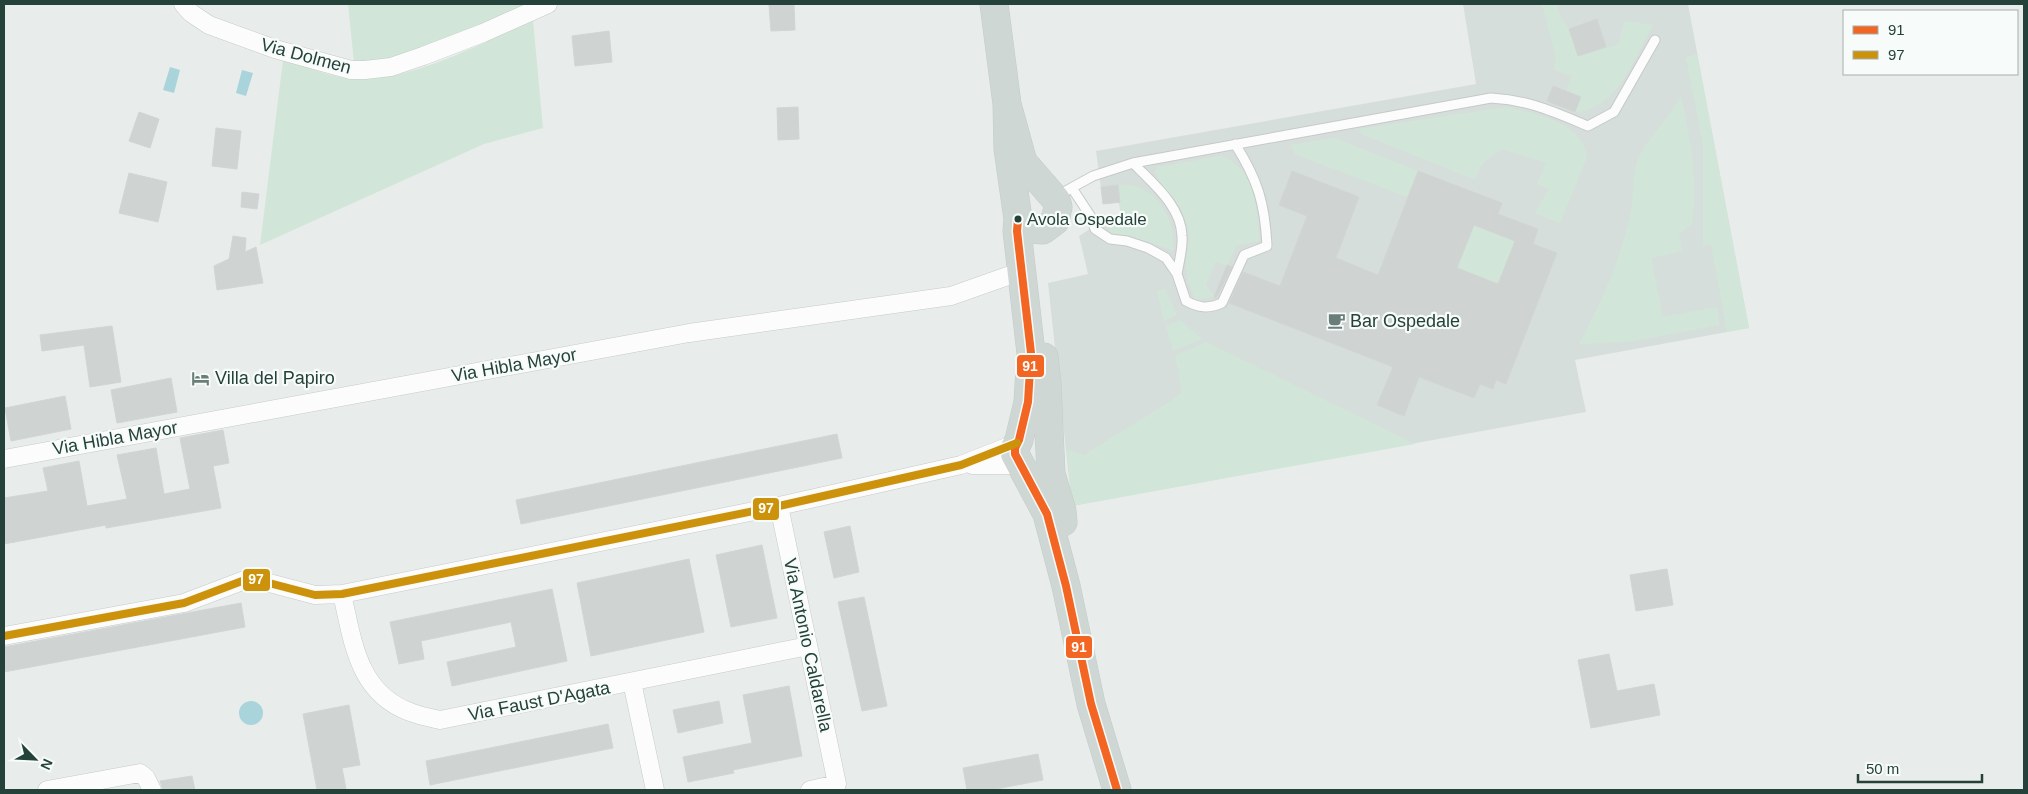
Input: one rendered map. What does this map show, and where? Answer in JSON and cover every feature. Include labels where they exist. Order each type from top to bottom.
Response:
[{"type":"main road","points":[[994,4],[1007,104],[1008,149],[1017,212],[1017,231],[1031,353],[1028,402],[1020,453],[1047,514],[1066,586],[1091,704],[1117,790]]},
{"type":"main road","points":[[1007,104],[1023,162],[1057,191],[1058,207],[1055,221],[1043,230],[1033,258],[1047,385],[1051,474],[1062,511],[1066,586]]},
{"type":"main road","points":[[1017,212],[1022,194],[1040,189],[1057,191]]},
{"type":"main road","points":[[1017,212],[1029,229],[1043,230]]},
{"type":"main road","points":[[1020,453],[1032,469],[1041,467],[1048,459],[1050,451]]},
{"type":"street","name":"Via Dolmen","points":[[183,4],[209,25],[275,49],[351,70],[365,70],[391,67],[423,56],[483,33],[548,4]]},
{"type":"street","name":"Via Hibla Mayor","points":[[4,459],[689,333],[951,296],[1022,271]]},
{"type":"street","points":[[4,636],[184,603],[250,578],[315,595],[342,594],[779,506],[1020,453]]},
{"type":"street","name":"Via Antonio Caldarella","points":[[779,506],[837,784],[810,790]]},
{"type":"street","name":"Via Faust D'Agata","points":[[342,594],[356,656],[371,684],[390,701],[409,712],[440,720],[808,646]]},
{"type":"street","points":[[632,682],[655,790]]},
{"type":"street","points":[[47,790],[140,773],[146,778],[152,790]]},
{"type":"lane","points":[[1235,144],[1250,168],[1261,196],[1266,223],[1267,246],[1244,255],[1222,303],[1211,307],[1202,308],[1186,301],[1177,274],[1166,258],[1148,248],[1110,239],[1095,230],[1091,217],[1057,191],[1093,176],[1133,163],[1235,144],[1491,98],[1513,99],[1534,104],[1588,126],[1614,112],[1655,40]]},
{"type":"lane","points":[[1133,163],[1168,200],[1178,217],[1182,235],[1177,274]]},
{"type":"shaded area","points":[[1463,4],[1688,4],[1749,328],[1575,360],[1586,412],[1072,506],[1048,283],[1088,274],[1079,236],[1107,218],[1121,216],[1119,203],[1103,204],[1096,151],[1476,84]]},
{"type":"green space","points":[[348,4],[532,4],[394,62],[354,63]]},
{"type":"green space","points":[[1542,4],[1556,4],[1562,20],[1569,29],[1578,56],[1619,44],[1624,21],[1653,25],[1623,80],[1602,102],[1590,109],[1575,112],[1581,97],[1566,91],[1572,76],[1554,70],[1556,58]]},
{"type":"green space","points":[[533,20],[543,128],[484,144],[260,245],[283,60],[329,75],[345,78],[367,79],[391,76],[441,61]]},
{"type":"green space","points":[[1697,54],[1749,328],[1727,332],[1711,244],[1703,247],[1703,144],[1686,58]]},
{"type":"green space","points":[[1681,96],[1693,160],[1694,208],[1692,224],[1679,234],[1682,251],[1651,258],[1663,317],[1717,307],[1719,325],[1628,342],[1579,344],[1596,312],[1622,247],[1631,212],[1638,159]]},
{"type":"green space","points":[[1506,107],[1543,116],[1555,121],[1567,127],[1583,145],[1587,157],[1560,223],[1535,213],[1549,189],[1537,184],[1546,163],[1502,149],[1485,162],[1475,180],[1362,134],[1359,129]]},
{"type":"green space","points":[[1334,138],[1418,171],[1407,197],[1295,154],[1291,145]]},
{"type":"green space","points":[[1221,156],[1233,162],[1242,170],[1248,180],[1255,203],[1260,241],[1237,245],[1227,265],[1215,262],[1206,285],[1214,297],[1195,300],[1186,270],[1189,240],[1187,224],[1181,210],[1161,184],[1155,171],[1158,167]]},
{"type":"green space","points":[[1118,185],[1142,189],[1160,204],[1171,226],[1173,251],[1142,240],[1110,234],[1107,218],[1121,216]]},
{"type":"green space","points":[[1474,225],[1515,241],[1498,284],[1457,268]]},
{"type":"green space","points":[[1165,289],[1177,315],[1164,321],[1157,291]]},
{"type":"green space","points":[[1180,320],[1202,339],[1173,351],[1166,326]]},
{"type":"green space","points":[[1206,342],[1415,444],[1072,506],[1067,450],[1084,455],[1171,401],[1182,392],[1175,356]]},
{"type":"water","points":[[170,67],[180,70],[174,93],[163,90]]},
{"type":"water","points":[[242,70],[253,73],[246,96],[236,93]]},
{"type":"water","points":[[251,701],[256,702],[262,708],[262,718],[256,724],[251,725],[246,724],[240,718],[239,713],[240,708],[246,702]]},
{"type":"building","points":[[794,4],[795,30],[771,31],[769,5]]},
{"type":"building","points":[[1597,19],[1606,47],[1578,56],[1569,29]]},
{"type":"building","points":[[609,31],[612,62],[575,66],[572,36]]},
{"type":"building","points":[[1553,86],[1581,97],[1575,112],[1547,101]]},
{"type":"building","points":[[798,107],[799,139],[778,140],[777,108]]},
{"type":"building","points":[[139,112],[159,119],[150,148],[129,141]]},
{"type":"building","points":[[216,128],[241,131],[237,169],[212,166]]},
{"type":"building","points":[[1292,171],[1359,197],[1336,258],[1378,275],[1418,171],[1502,203],[1498,214],[1538,229],[1533,244],[1557,253],[1506,384],[1496,380],[1493,389],[1480,384],[1474,398],[1419,377],[1404,416],[1377,405],[1393,367],[1229,303],[1243,272],[1280,286],[1307,216],[1279,205]],"holes":[[[1474,225],[1515,241],[1498,284],[1457,268]]]},
{"type":"building","points":[[129,173],[167,182],[158,222],[119,213]]},
{"type":"building","points":[[1118,185],[1120,202],[1103,204],[1101,187]]},
{"type":"building","points":[[242,192],[259,194],[257,209],[241,207]]},
{"type":"building","points":[[233,236],[246,238],[245,252],[256,247],[263,283],[217,290],[214,266],[229,259]]},
{"type":"building","points":[[1227,265],[1232,267],[1216,298],[1214,297]]},
{"type":"building","points":[[112,326],[121,382],[90,387],[84,345],[42,351],[40,335]]},
{"type":"building","points":[[171,378],[177,412],[117,423],[111,390]]},
{"type":"building","points":[[65,396],[71,429],[11,441],[5,408]]},
{"type":"building","points":[[223,430],[229,463],[213,466],[221,508],[106,528],[106,525],[4,544],[4,498],[48,491],[43,468],[79,461],[87,506],[127,499],[117,455],[156,448],[164,494],[190,489],[180,438]]},
{"type":"building","points":[[837,434],[842,458],[521,524],[516,500]]},
{"type":"building","points":[[850,526],[859,572],[834,578],[824,532]]},
{"type":"building","points":[[762,545],[777,618],[731,627],[716,555]]},
{"type":"building","points":[[689,559],[704,632],[591,656],[577,583]]},
{"type":"building","points":[[1667,569],[1673,605],[1636,611],[1630,575]]},
{"type":"building","points":[[552,589],[567,661],[452,686],[447,662],[516,647],[511,622],[421,641],[424,659],[399,664],[390,622]]},
{"type":"building","points":[[864,597],[887,706],[862,711],[838,602]]},
{"type":"building","points":[[241,603],[245,627],[4,672],[4,647]]},
{"type":"building","points":[[1609,654],[1617,691],[1654,684],[1660,715],[1591,728],[1578,660]]},
{"type":"building","points":[[789,686],[802,756],[733,770],[734,773],[688,782],[683,757],[752,743],[743,695]]},
{"type":"building","points":[[719,701],[723,723],[678,733],[673,710]]},
{"type":"building","points":[[349,705],[360,765],[342,768],[346,789],[317,790],[303,714]]},
{"type":"building","points":[[608,724],[613,748],[430,785],[426,761]]},
{"type":"building","points":[[1038,754],[1043,780],[991,790],[967,790],[963,768]]},
{"type":"building","points":[[192,776],[195,790],[163,790],[160,781]]},
{"type":"transit line","name":"91","points":[[1018,219],[1017,231],[1031,353],[1028,402],[1015,454],[1047,514],[1066,586],[1091,704],[1117,790]]},
{"type":"transit line","name":"97","points":[[4,636],[184,603],[250,578],[315,595],[342,594],[779,506],[961,465],[1017,443]]},
{"type":"place","name":"Avola Ospedale","points":[[1018,219]]},
{"type":"place","name":"Bar Ospedale","points":[[1336,321]]},
{"type":"place","name":"Villa del Papiro","points":[[201,378]]}]
